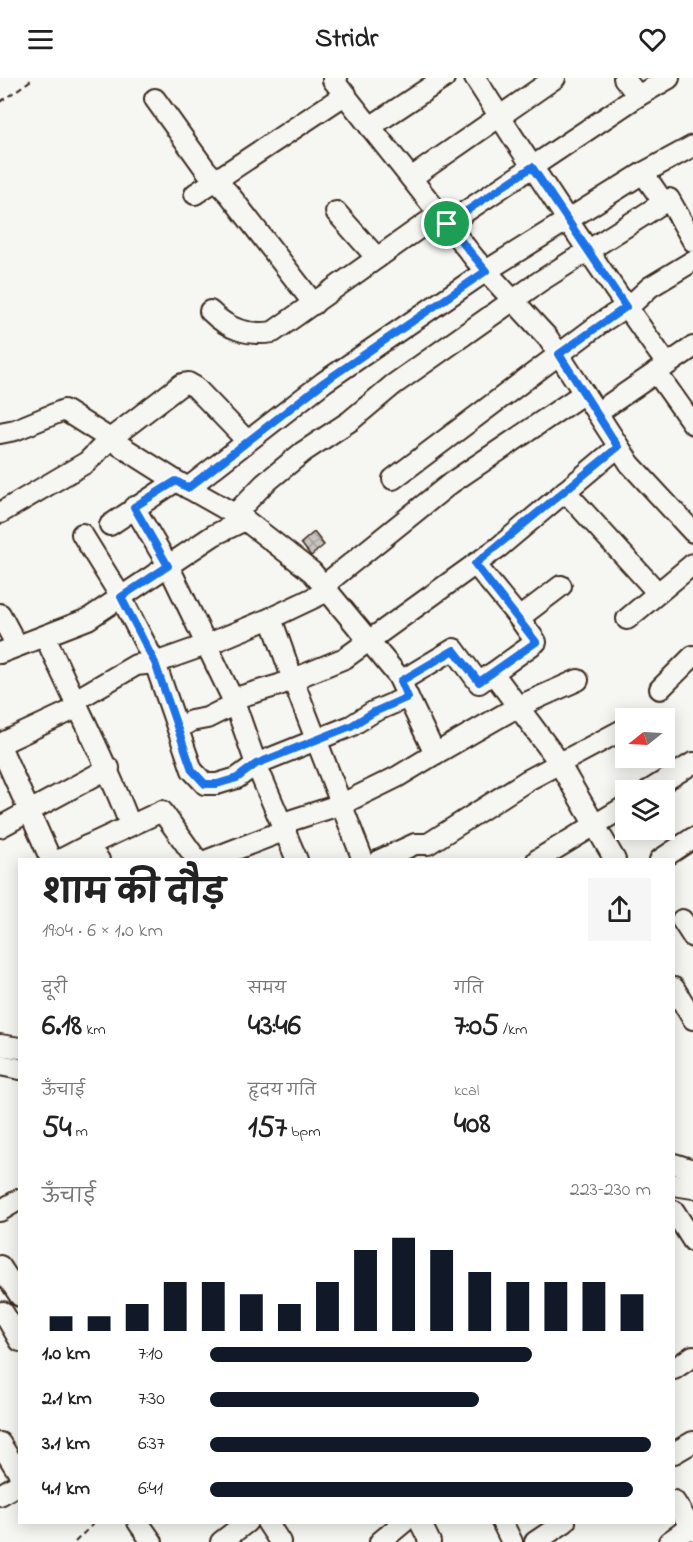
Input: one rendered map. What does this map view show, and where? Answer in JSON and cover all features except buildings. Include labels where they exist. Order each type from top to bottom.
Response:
[{"type":"street","points":[[370,127],[444,78]]},
{"type":"street","points":[[475,78],[626,307],[693,424]]},
{"type":"street","points":[[411,178],[555,78]]},
{"type":"street","points":[[624,78],[638,96]]},
{"type":"street","points":[[210,311],[221,323],[243,332],[257,335],[273,332],[377,258],[532,167],[669,78]]},
{"type":"street","points":[[195,194],[216,180],[337,83],[443,219],[486,271],[515,299],[559,354],[618,447],[657,495],[693,532]]},
{"type":"street","points":[[155,99],[206,170],[314,304]]},
{"type":"street","points":[[110,525],[134,507],[182,484],[247,441],[324,382],[486,271],[643,173],[693,146]]},
{"type":"street","points":[[643,173],[664,203]]},
{"type":"street","points":[[0,614],[9,650],[88,619],[240,517],[264,484],[303,452],[515,299],[669,199],[693,239]]},
{"type":"street","points":[[336,212],[377,258]]},
{"type":"street","points":[[393,479],[650,287],[693,261]]},
{"type":"street","points":[[597,413],[693,347]]},
{"type":"street","points":[[0,513],[87,462],[110,439],[174,389],[188,383],[247,441]]},
{"type":"street","points":[[50,858],[0,745],[76,704],[136,665],[155,663],[206,645],[271,618],[326,588],[451,483],[584,393]]},
{"type":"street","points":[[0,433],[15,430],[64,410],[182,484],[240,517],[312,572],[371,641],[405,689],[435,754]]},
{"type":"street","points":[[178,729],[234,701],[345,658],[475,564],[618,447]]},
{"type":"street","points":[[565,491],[658,593]]},
{"type":"street","points":[[134,507],[168,566],[234,701],[256,764],[296,858]]},
{"type":"street","points":[[82,534],[121,597],[155,663],[192,770],[205,784],[217,784],[237,778],[256,764],[351,726],[374,712],[454,650],[479,682],[536,642],[475,564]]},
{"type":"street","points":[[627,619],[693,564]]},
{"type":"street","points":[[519,618],[561,586]]},
{"type":"street","points":[[271,618],[292,680],[362,858]]},
{"type":"street","points":[[45,636],[109,768],[130,825]]},
{"type":"street","points":[[660,689],[693,656]]},
{"type":"street","points":[[493,673],[558,763],[614,858]]},
{"type":"street","points":[[212,858],[284,826],[342,804],[397,777],[517,707],[578,680]]},
{"type":"street","points":[[384,858],[415,844],[428,844],[558,763],[615,734]]},
{"type":"street","points":[[666,780],[693,763]]},
{"type":"street","points":[[0,827],[109,768]]},
{"type":"street","points":[[69,858],[93,853],[130,825],[162,812],[196,858]]},
{"type":"street","points":[[540,858],[615,813]]},
{"type":"street","points":[[663,858],[693,838]]},
{"type":"street","points":[[682,920],[693,937]]},
{"type":"street","points":[[675,990],[693,1019]]},
{"type":"street","points":[[0,1045],[18,1048]]},
{"type":"street","points":[[0,1065],[18,1069]]},
{"type":"street","points":[[675,1164],[693,1170]]},
{"type":"street","points":[[675,1185],[693,1188]]},
{"type":"street","points":[[0,1211],[18,1200]]},
{"type":"street","points":[[675,1213],[693,1240]]},
{"type":"street","points":[[0,1266],[18,1296]]},
{"type":"street","points":[[18,1301],[2,1313],[18,1338]]},
{"type":"street","points":[[675,1368],[693,1356]]},
{"type":"street","points":[[675,1452],[693,1442]]},
{"type":"street","points":[[0,1443],[18,1472]]},
{"type":"street","points":[[0,1495],[18,1484]]},
{"type":"street","points":[[669,1542],[692,1527],[675,1502]]},
{"type":"street","points":[[139,1524],[152,1542]]},
{"type":"street","points":[[221,1542],[245,1524]]},
{"type":"street","points":[[268,1524],[280,1542]]},
{"type":"street","points":[[380,1542],[402,1524]]},
{"type":"street","points":[[421,1524],[430,1542]]},
{"type":"street","points":[[503,1524],[512,1542]]},
{"type":"street","points":[[535,1542],[562,1524]]},
{"type":"path","points":[[0,102],[34,78]]},
{"type":"path","points":[[75,1542],[93,1524]]},
{"type":"route","points":[[532,167],[570,219],[588,252],[626,307],[559,354],[618,447],[499,547],[475,564],[536,642],[479,682],[454,650],[401,681],[408,697],[374,712],[366,719],[351,726],[256,764],[237,778],[217,784],[205,784],[192,770],[155,663],[121,597],[168,566],[134,507],[176,481],[188,488],[324,382],[486,271],[447,224],[532,167]]}]
